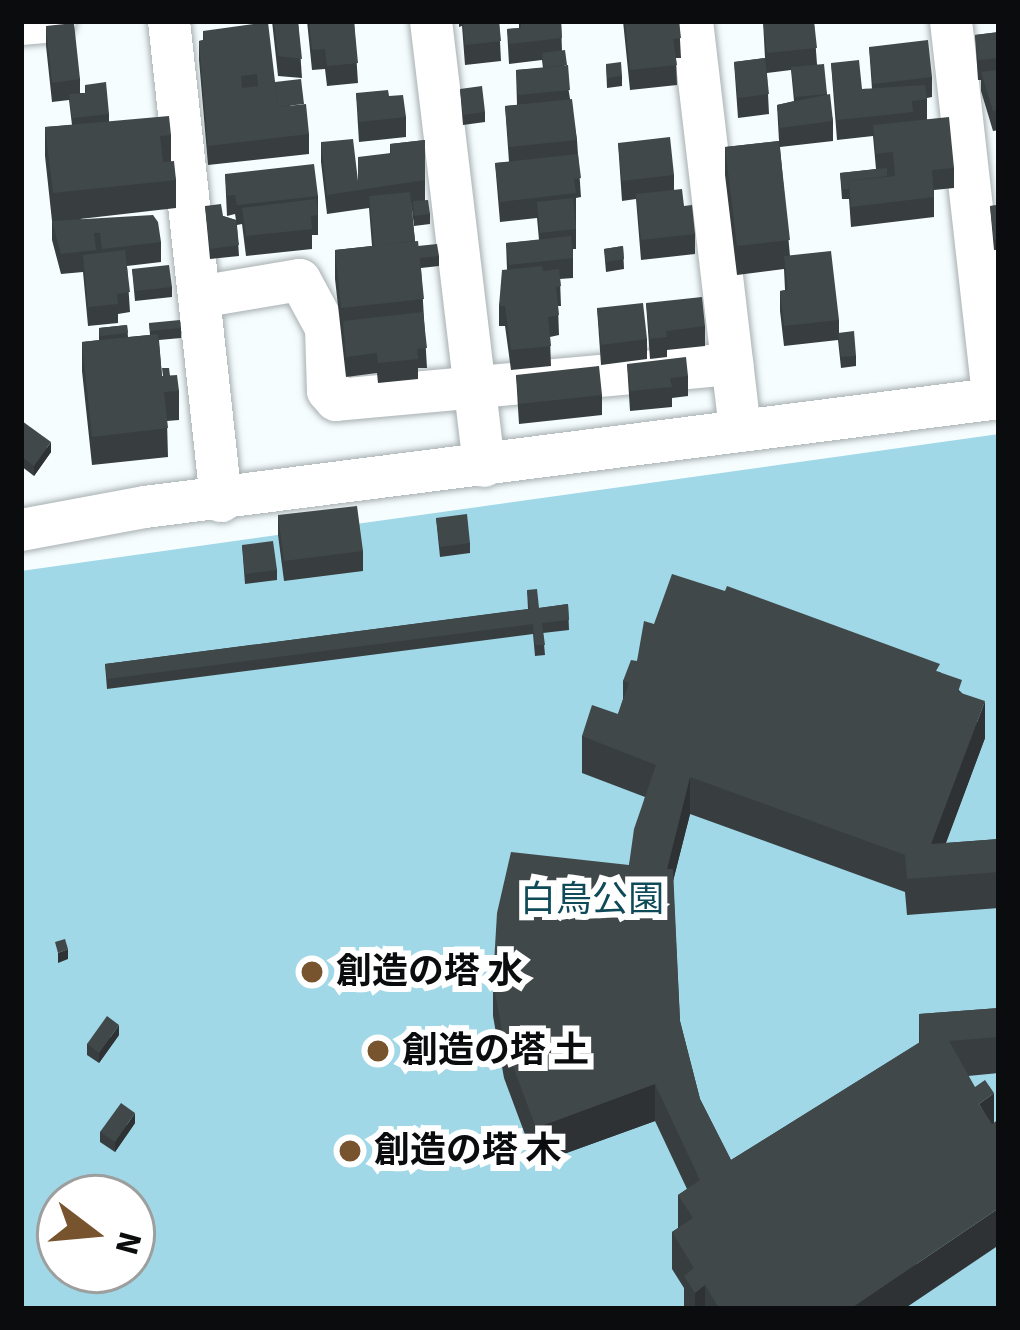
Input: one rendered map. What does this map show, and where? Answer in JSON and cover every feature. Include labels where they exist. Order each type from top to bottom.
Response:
[{"type":"street","points":[[21,25],[55,21]]},
{"type":"street","points":[[169,21],[221,501]]},
{"type":"street","points":[[431,21],[484,466]]},
{"type":"street","points":[[692,21],[740,428]]},
{"type":"street","points":[[21,530],[145,507],[221,501],[740,428],[996,398],[993,338],[951,21]]},
{"type":"street","points":[[200,297],[300,280],[326,328],[328,391],[336,400],[732,364]]},
{"type":"green space","name":"白鳥公園","points":[[999,434],[999,1309],[21,1309],[21,571]]},
{"type":"building","points":[[274,21],[298,21],[302,59],[278,56]]},
{"type":"building","points":[[309,21],[354,21],[358,63],[327,66],[325,49],[312,50]]},
{"type":"building","points":[[463,21],[499,21],[501,41],[465,45]]},
{"type":"building","points":[[521,21],[561,21],[562,38],[509,44],[507,29],[521,28]]},
{"type":"building","points":[[625,21],[679,21],[681,38],[673,39],[677,65],[630,70]]},
{"type":"building","points":[[763,21],[814,21],[817,48],[767,53]]},
{"type":"building","points":[[268,22],[278,107],[306,104],[309,134],[208,146],[199,41],[204,40],[203,31]],"holes":[[[257,74],[258,86],[242,88],[241,76]]]},
{"type":"building","points":[[74,23],[80,79],[52,83],[46,26]]},
{"type":"building","points":[[999,32],[999,58],[978,60],[975,35]]},
{"type":"building","points":[[928,40],[932,77],[873,84],[869,47]]},
{"type":"building","points":[[565,50],[567,65],[544,67],[542,53]]},
{"type":"building","points":[[765,58],[769,94],[738,98],[734,62]]},
{"type":"building","points":[[859,60],[862,89],[925,85],[927,99],[912,101],[913,112],[837,120],[831,63]]},
{"type":"building","points":[[621,62],[622,76],[607,78],[606,64]]},
{"type":"building","points":[[824,64],[827,94],[795,97],[791,67]]},
{"type":"building","points":[[568,65],[570,90],[518,95],[516,70]]},
{"type":"building","points":[[999,70],[999,110],[993,111],[981,72]]},
{"type":"building","points":[[301,79],[304,104],[278,107],[275,82]]},
{"type":"building","points":[[106,82],[109,114],[72,118],[69,94],[86,93],[85,85]]},
{"type":"building","points":[[482,86],[485,112],[463,115],[460,89]]},
{"type":"building","points":[[388,90],[389,96],[403,95],[406,117],[359,122],[356,93]]},
{"type":"building","points":[[830,94],[833,121],[780,128],[777,105]]},
{"type":"building","points":[[572,99],[577,140],[509,147],[505,106]]},
{"type":"building","points":[[169,116],[171,135],[160,136],[163,162],[174,161],[176,180],[53,193],[45,127]]},
{"type":"building","points":[[949,117],[954,168],[932,170],[934,197],[851,207],[849,181],[895,176],[893,152],[876,154],[873,125]]},
{"type":"building","points":[[670,137],[674,175],[622,181],[618,143]]},
{"type":"building","points":[[353,139],[358,181],[358,157],[391,153],[390,144],[425,140],[425,180],[327,195],[321,142]]},
{"type":"building","points":[[779,141],[790,240],[737,246],[725,147]]},
{"type":"building","points":[[578,154],[581,178],[574,179],[576,193],[500,202],[495,163]]},
{"type":"building","points":[[314,164],[318,196],[237,205],[235,195],[227,196],[225,174]]},
{"type":"building","points":[[887,168],[887,176],[849,181],[849,189],[842,189],[840,173]]},
{"type":"building","points":[[682,189],[684,206],[692,205],[695,234],[641,240],[636,194]]},
{"type":"building","points":[[410,192],[415,241],[374,246],[369,196]]},
{"type":"building","points":[[573,198],[576,229],[540,233],[537,202]]},
{"type":"building","points":[[316,199],[318,215],[311,216],[312,229],[246,236],[242,208]]},
{"type":"building","points":[[428,200],[430,214],[414,216],[413,201]]},
{"type":"building","points":[[221,204],[223,216],[236,220],[239,245],[210,249],[205,206]]},
{"type":"building","points":[[999,205],[999,239],[994,240],[990,206]]},
{"type":"building","points":[[153,215],[161,242],[102,249],[100,233],[94,233],[96,250],[61,254],[52,221]]},
{"type":"building","points":[[571,236],[573,258],[509,265],[506,243]]},
{"type":"building","points":[[418,241],[424,299],[341,308],[335,250]]},
{"type":"building","points":[[437,244],[439,256],[419,258],[418,246]]},
{"type":"building","points":[[623,246],[624,259],[606,262],[604,249]]},
{"type":"building","points":[[125,250],[130,292],[117,294],[118,304],[88,307],[83,255]]},
{"type":"building","points":[[831,251],[839,320],[784,326],[780,291],[788,290],[784,256]]},
{"type":"building","points":[[169,265],[172,287],[135,291],[132,269]]},
{"type":"building","points":[[542,266],[543,271],[559,269],[561,286],[556,287],[559,315],[548,317],[551,346],[511,350],[505,306],[499,306],[502,270]]},
{"type":"building","points":[[702,297],[705,326],[666,331],[667,337],[650,339],[646,303]]},
{"type":"building","points":[[643,303],[647,339],[601,345],[597,308]]},
{"type":"building","points":[[423,312],[427,348],[417,349],[418,359],[378,363],[377,353],[346,357],[343,321]]},
{"type":"building","points":[[180,320],[181,328],[150,331],[149,323]]},
{"type":"building","points":[[127,325],[128,333],[100,336],[99,328]]},
{"type":"building","points":[[854,331],[856,356],[841,357],[838,333]]},
{"type":"building","points":[[158,334],[162,376],[177,375],[179,391],[164,392],[168,428],[92,437],[82,342]]},
{"type":"building","points":[[686,357],[688,376],[670,378],[672,387],[630,391],[627,364]]},
{"type":"building","points":[[599,366],[602,395],[519,404],[516,375]]},
{"type":"building","points":[[22,421],[51,442],[34,466],[21,456]]},
{"type":"building","points":[[357,506],[363,551],[284,561],[278,515]]},
{"type":"building","points":[[467,514],[470,543],[440,547],[436,518]]},
{"type":"building","points":[[273,541],[277,570],[245,574],[242,545]]},
{"type":"building","points":[[672,574],[725,591],[727,586],[940,664],[936,671],[962,680],[958,692],[985,701],[931,844],[999,839],[999,872],[907,879],[905,855],[690,777],[667,869],[673,869],[680,1021],[700,1099],[731,1160],[920,1042],[919,1014],[999,1008],[999,1037],[949,1041],[975,1087],[985,1080],[994,1093],[979,1104],[992,1124],[999,1119],[999,1208],[850,1309],[711,1309],[717,1305],[705,1285],[695,1293],[684,1276],[694,1268],[672,1232],[693,1218],[678,1195],[700,1180],[655,1084],[536,1128],[504,1042],[493,980],[497,913],[511,852],[629,865],[634,829],[656,765],[582,736],[592,705],[618,714],[629,683],[623,681],[631,660],[637,661],[644,621],[654,624]]},
{"type":"building","points":[[537,589],[539,608],[568,604],[569,620],[542,623],[545,645],[535,645],[533,624],[107,679],[105,664],[530,609],[527,590]]},
{"type":"building","points":[[65,939],[68,949],[58,953],[55,942]]},
{"type":"building","points":[[107,1016],[119,1025],[99,1053],[87,1044]]},
{"type":"building","points":[[121,1103],[135,1113],[115,1142],[100,1132]]},
{"type":"place","name":"創造の塔 水","points":[[312,972]]},
{"type":"place","name":"創造の塔 土","points":[[378,1051]]},
{"type":"place","name":"創造の塔 木","points":[[350,1151]]}]
